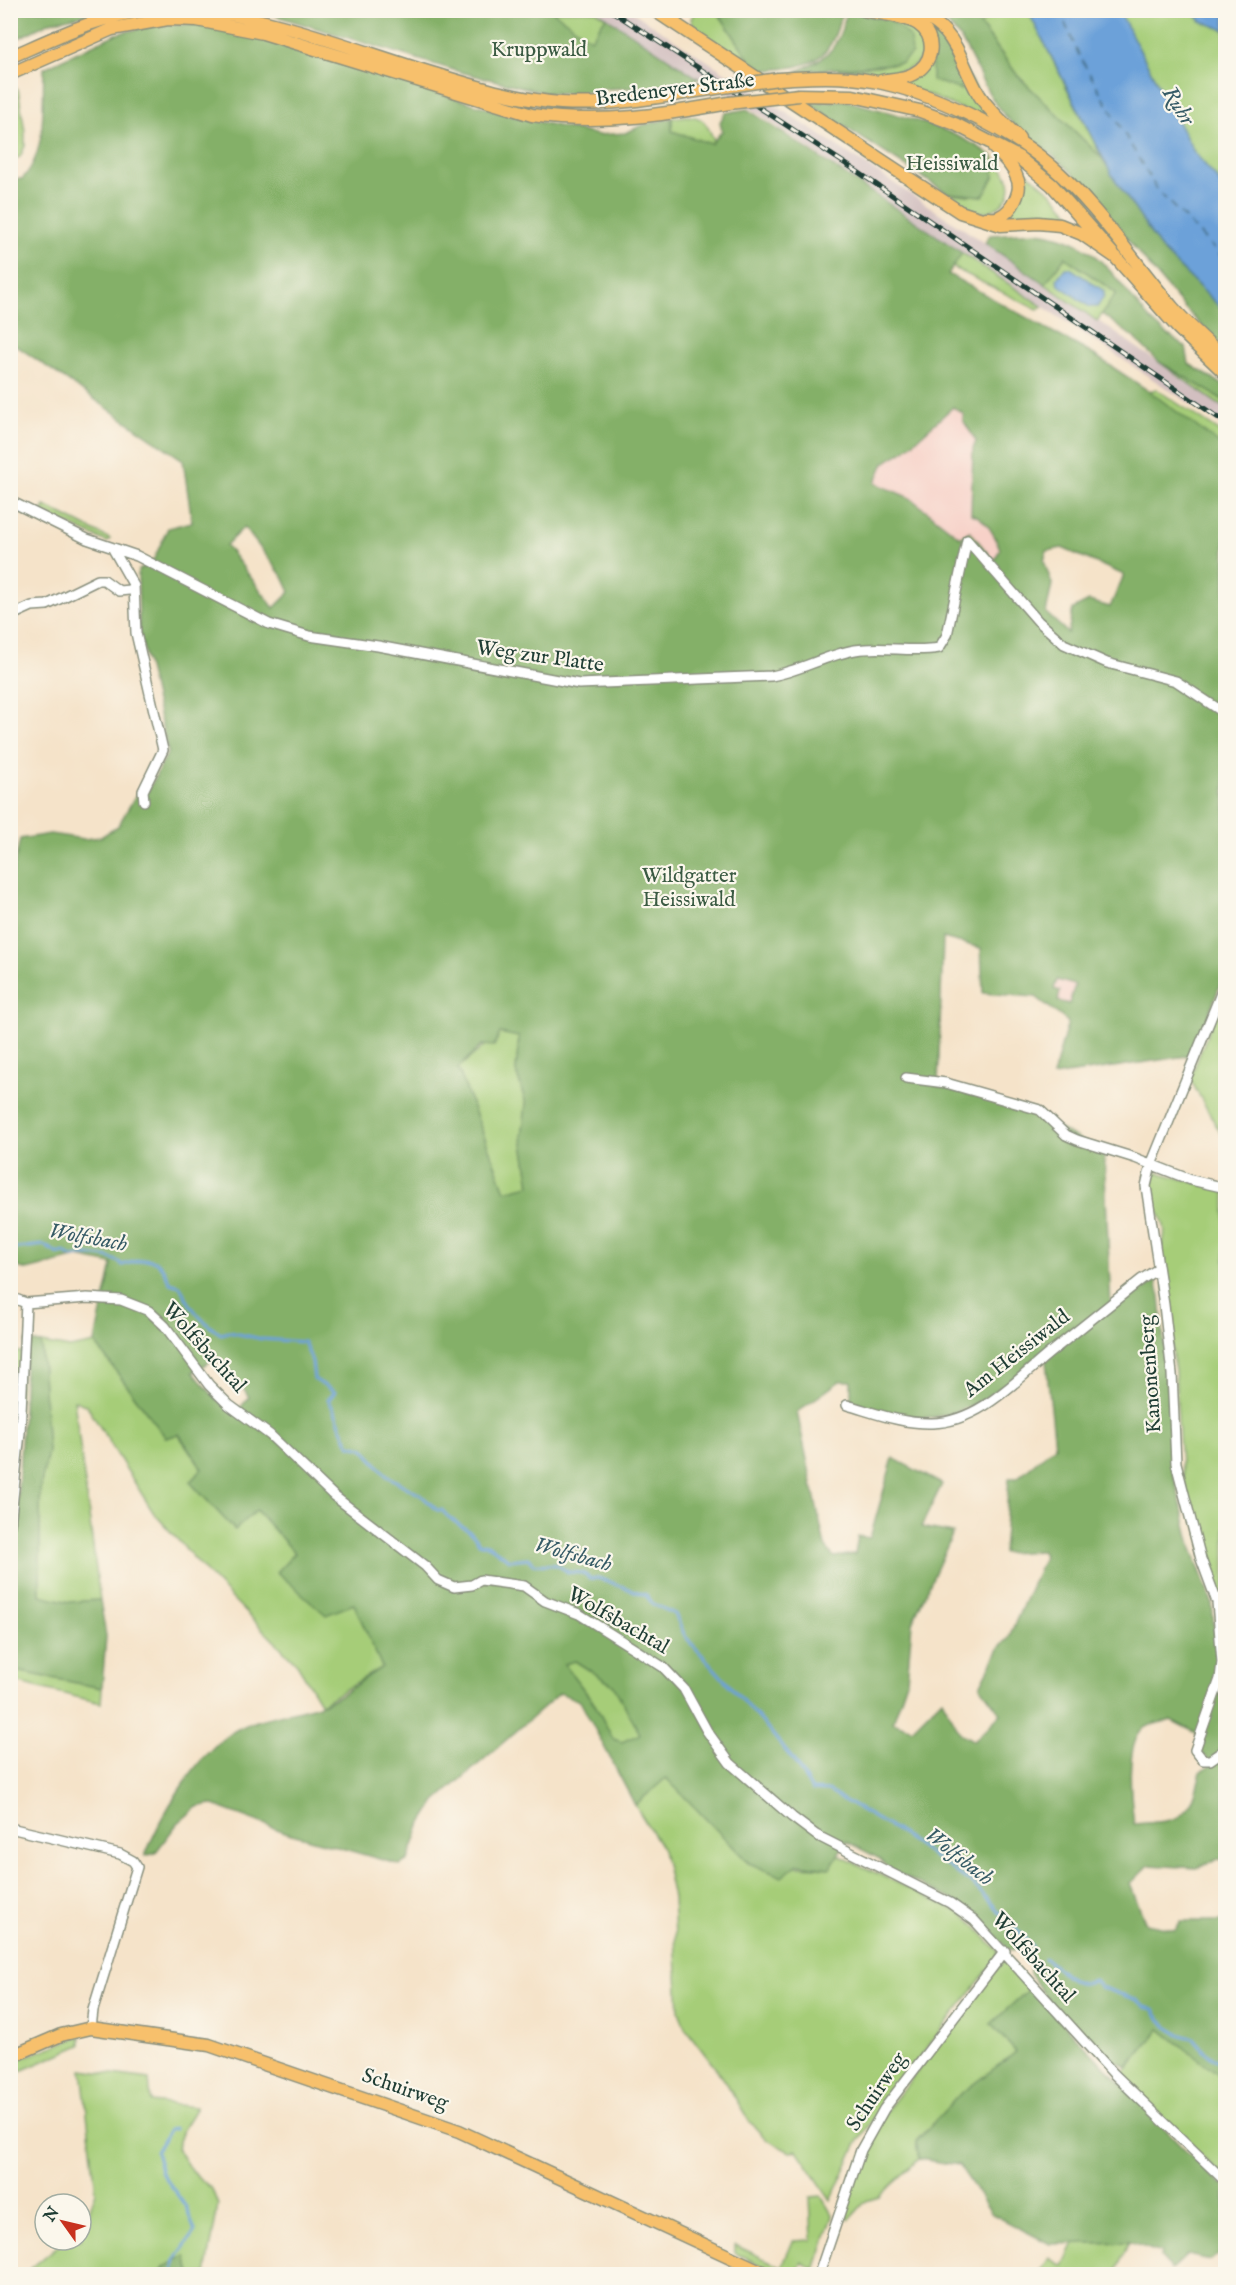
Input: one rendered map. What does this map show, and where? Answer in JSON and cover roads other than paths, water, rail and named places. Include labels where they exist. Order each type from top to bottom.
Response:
[{"type":"main road","points":[[10,57],[109,18],[148,10]]},
{"type":"main road","name":"Bredeneyer Straße","points":[[205,10],[265,22],[471,85],[561,103],[607,103],[778,79],[828,76],[876,82],[927,98],[969,115],[1030,150],[1072,186],[1175,310],[1226,359]]},
{"type":"main road","points":[[654,10],[960,212],[1001,225],[1038,223],[1060,225],[1082,234],[1117,258]]},
{"type":"main road","points":[[669,20],[685,10]]},
{"type":"main road","points":[[863,10],[914,22],[927,33],[931,43],[929,59],[916,72],[906,77],[876,82]]},
{"type":"main road","points":[[905,10],[932,21],[946,31],[957,46],[979,95],[1030,150]]},
{"type":"main road","name":"Bredeneyer Straße","points":[[10,74],[112,28],[168,19],[197,20],[263,33],[504,108],[543,116],[615,120],[729,103],[799,96],[853,96],[883,101],[920,111],[988,140],[1018,157],[1052,185],[1178,328],[1226,374]]},
{"type":"main road","points":[[977,219],[999,217],[1010,208],[1017,195],[1019,180],[1012,167],[988,140]]},
{"type":"main road","name":"Schuirweg","points":[[10,2057],[61,2035],[91,2028],[209,2045],[429,2118],[768,2274]]},
{"type":"street","name":"Weg zur Platte","points":[[13,505],[87,539],[137,556],[269,624],[292,632],[413,652],[550,681],[597,685],[771,675],[788,673],[853,650],[880,647],[939,648],[947,635],[967,540],[1050,632],[1064,644],[1095,659],[1176,681],[1226,714]]},
{"type":"street","points":[[113,549],[134,586],[136,633],[163,750],[143,790],[144,801]]},
{"type":"street","points":[[10,616],[32,606],[47,605],[98,579],[104,580],[119,591],[129,590],[134,586]]},
{"type":"street","name":"Kanonenberg","points":[[1226,981],[1151,1165],[1146,1186],[1172,1374],[1176,1463],[1198,1550],[1217,1602],[1219,1648],[1224,1662],[1195,1750],[1203,1760],[1210,1760],[1226,1749]]},
{"type":"street","points":[[906,1078],[946,1083],[1040,1110],[1066,1134],[1077,1140],[1191,1180],[1226,1188]]},
{"type":"street","name":"Am Heissiwald","points":[[847,1405],[899,1421],[932,1423],[953,1420],[974,1412],[1006,1390],[1142,1279],[1158,1269]]},
{"type":"street","name":"Wolfsbachtal","points":[[10,1297],[26,1303],[87,1298],[121,1300],[149,1311],[165,1326],[209,1385],[229,1405],[270,1435],[334,1496],[425,1566],[438,1580],[454,1587],[472,1585],[481,1580],[524,1586],[545,1601],[579,1614],[663,1667],[684,1689],[707,1731],[730,1763],[816,1835],[950,1903],[974,1920],[1005,1951],[1045,2000],[1114,2074],[1226,2182]]},
{"type":"street","points":[[10,1525],[20,1433],[26,1303]]},
{"type":"street","points":[[10,1828],[120,1854],[133,1861],[137,1867],[93,2010],[91,2028]]},
{"type":"street","name":"Schuirweg","points":[[819,2274],[861,2150],[884,2109],[1005,1951]]},
{"type":"water","points":[[1028,11],[1119,11],[1194,152],[1225,188],[1225,312],[1162,250],[1112,175]]},
{"type":"water","points":[[1193,11],[1225,11],[1225,30],[1201,21]]},
{"type":"water","points":[[1065,268],[1070,268],[1104,291],[1104,296],[1097,307],[1090,307],[1059,285],[1057,279]]},
{"type":"waterway","name":"Wolfsbach","points":[[10,1249],[44,1245],[58,1254],[64,1252],[72,1257],[106,1257],[122,1265],[140,1260],[152,1260],[161,1267],[170,1283],[180,1286],[202,1319],[221,1334],[229,1332],[262,1339],[304,1342],[312,1361],[314,1379],[335,1392],[328,1400],[350,1445],[363,1448],[387,1476],[422,1496],[437,1510],[442,1510],[472,1533],[479,1543],[490,1546],[509,1560],[528,1558],[533,1564],[557,1565],[568,1572],[583,1573],[590,1579],[598,1578],[646,1595],[653,1604],[675,1614],[685,1636],[765,1725],[794,1761],[812,1790],[828,1791],[897,1831],[973,1884],[1032,1946]]},
{"type":"waterway","name":"Wolfsbach","points":[[1044,1958],[1073,1981],[1081,1984],[1095,1980],[1101,1987],[1137,2000],[1144,2007],[1154,2009],[1170,2029],[1194,2038],[1205,2051],[1226,2068]]},
{"type":"waterway","points":[[173,2274],[175,2260],[195,2231],[186,2207],[162,2173],[156,2152],[169,2130],[175,2129]]},
{"type":"railway","points":[[610,10],[858,172],[1226,423]]},
{"type":"park label","name":"Kruppwald","points":[[539,50]]},
{"type":"park label","name":"Heissiwald","points":[[952,164]]},
{"type":"park label","name":"Wildgatter Heissiwald","points":[[689,888]]},
{"type":"water label","name":"Ruhr","points":[[1178,106]]}]
